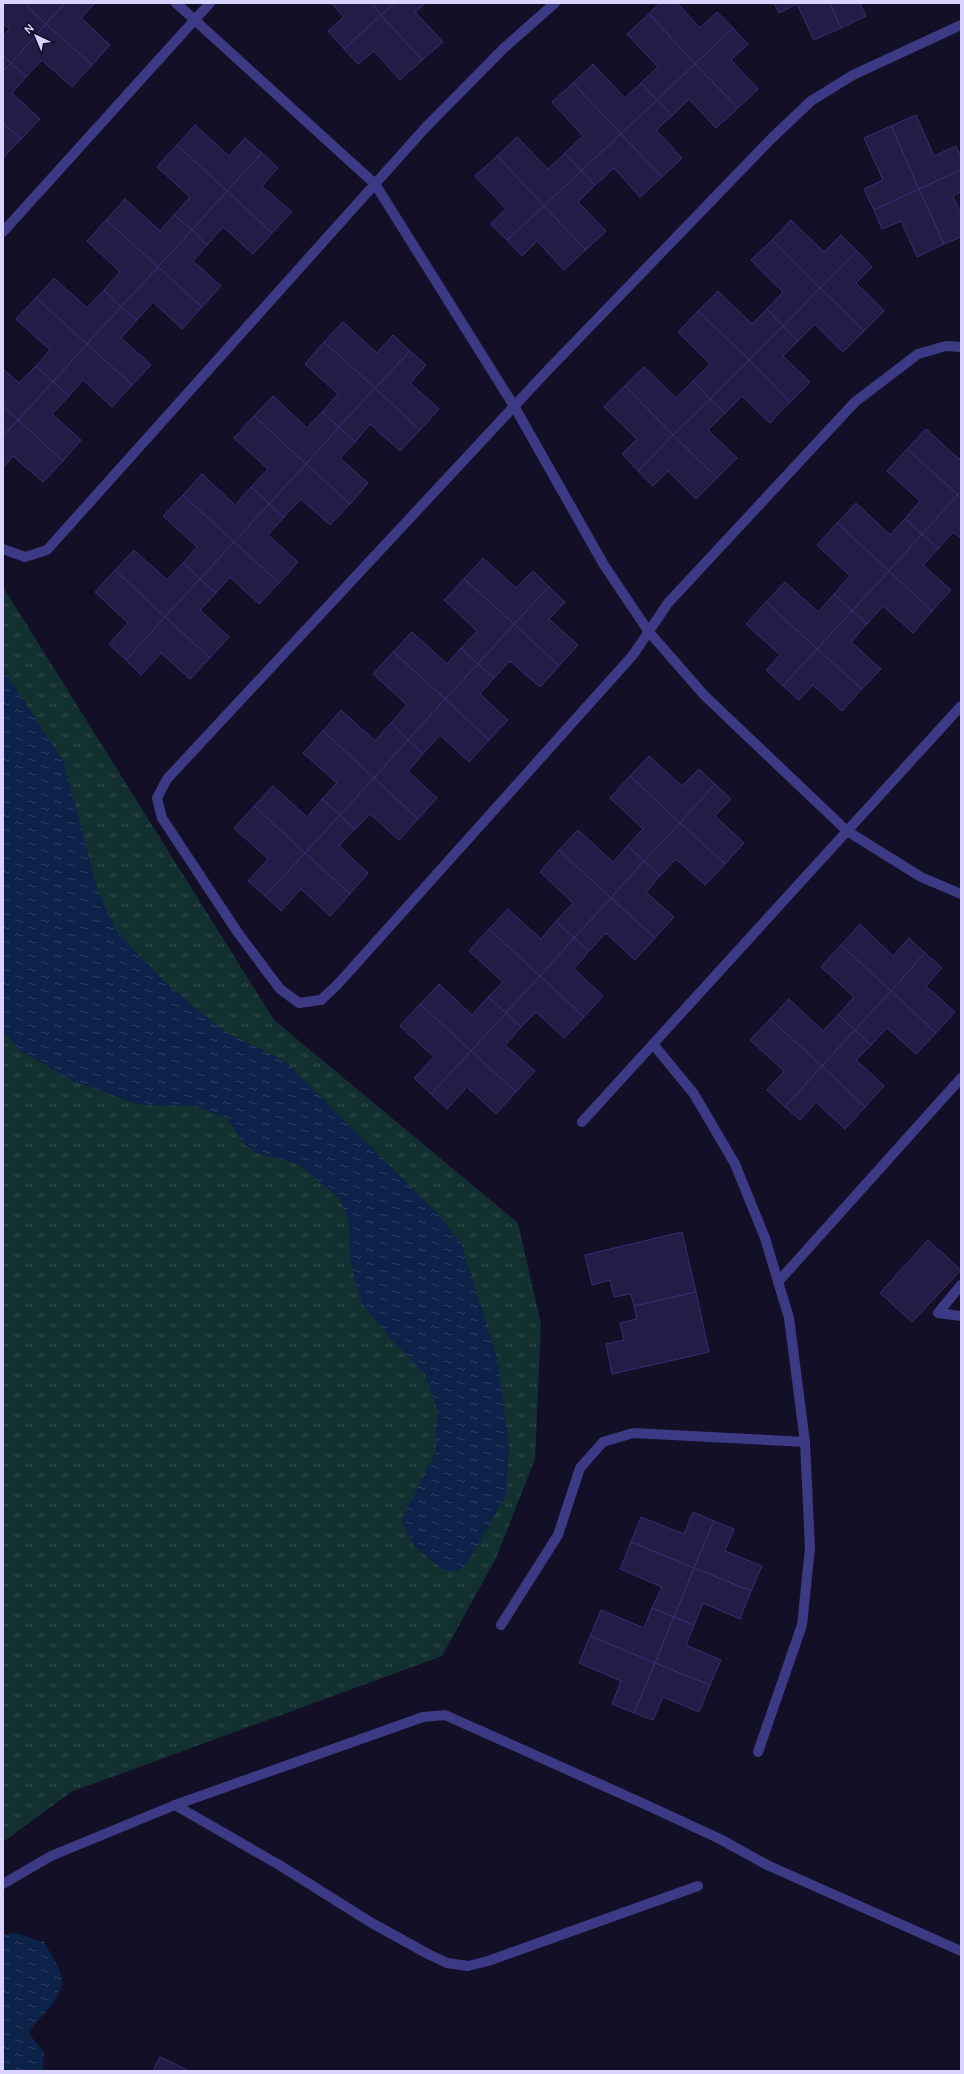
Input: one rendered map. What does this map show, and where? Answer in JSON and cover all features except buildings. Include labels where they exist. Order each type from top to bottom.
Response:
[{"type":"street","points":[[176,3],[375,184],[514,406],[604,565],[648,632],[704,695],[847,831],[921,877],[961,894]]},
{"type":"street","points":[[3,232],[210,3]]},
{"type":"street","points":[[3,549],[25,557],[47,550],[437,116],[504,48],[555,3]]},
{"type":"street","points":[[961,26],[853,75],[811,101],[772,138],[514,406],[167,779],[157,798],[162,818],[238,933],[280,989],[298,1003],[321,1000],[343,978],[633,655],[668,603],[855,402],[918,354],[946,346],[961,348]]},
{"type":"street","points":[[582,1122],[961,706]]},
{"type":"street","points":[[653,1044],[694,1094],[735,1164],[765,1238],[789,1318],[805,1442],[810,1548],[802,1625],[758,1752]]},
{"type":"street","points":[[778,1282],[961,1078]]},
{"type":"street","points":[[961,1285],[938,1313],[961,1316]]},
{"type":"street","points":[[501,1625],[558,1535],[580,1468],[603,1442],[633,1433],[805,1442]]},
{"type":"street","points":[[3,1884],[51,1856],[175,1805],[423,1717],[445,1715],[635,1800],[720,1840],[768,1865],[961,1951]]},
{"type":"street","points":[[175,1805],[282,1866],[370,1922],[448,1963],[468,1966],[488,1961],[698,1886]]},
{"type":"green space","points":[[3,587],[274,1020],[518,1223],[541,1324],[535,1459],[496,1558],[442,1656],[71,1792],[3,1842]]},
{"type":"water","points":[[3,669],[64,762],[98,892],[117,932],[167,984],[224,1031],[286,1062],[433,1209],[461,1243],[498,1361],[509,1447],[506,1495],[468,1562],[457,1571],[442,1569],[414,1546],[401,1520],[436,1452],[437,1408],[425,1374],[391,1339],[361,1302],[350,1261],[349,1220],[338,1197],[297,1163],[258,1154],[244,1144],[228,1119],[197,1106],[140,1105],[74,1081],[19,1050],[3,1031]]},
{"type":"water","points":[[15,1933],[44,1942],[58,1966],[63,1984],[54,2003],[28,2032],[44,2053],[42,2071],[3,2071],[3,1935]]}]
